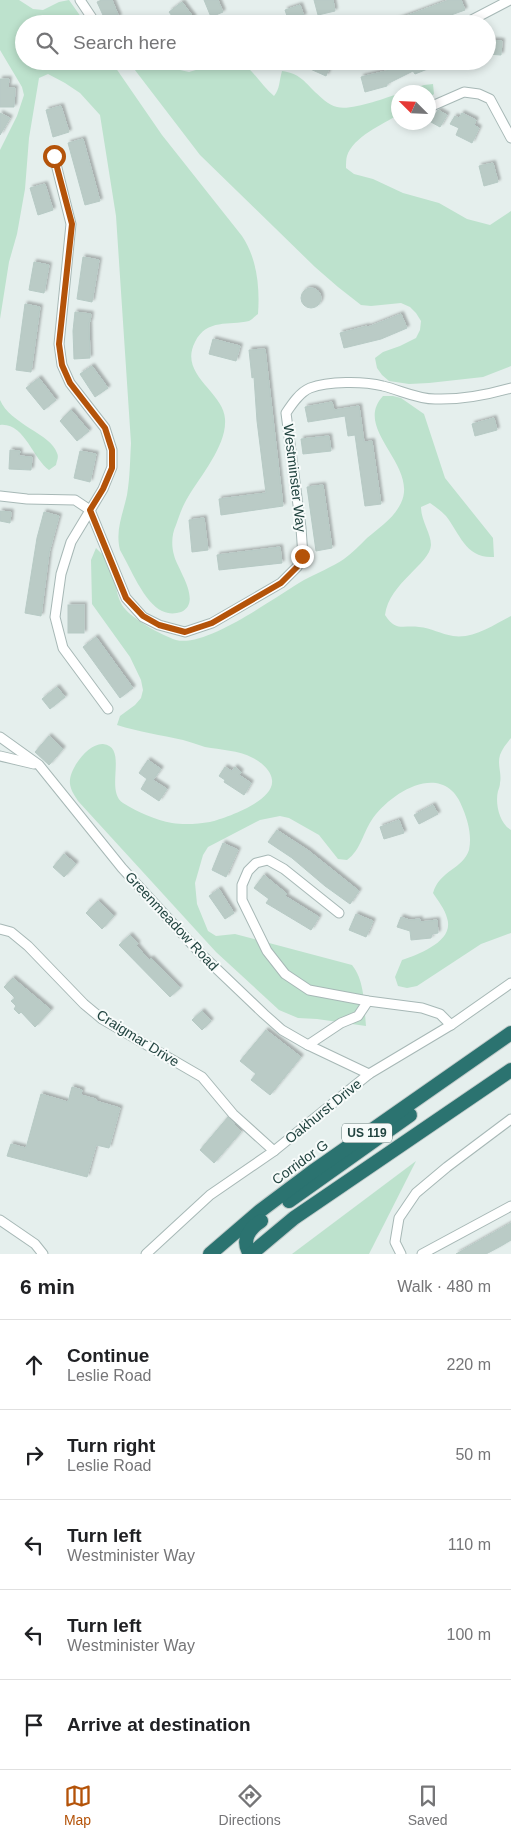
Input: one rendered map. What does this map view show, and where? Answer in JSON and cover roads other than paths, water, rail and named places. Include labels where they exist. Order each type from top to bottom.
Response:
[{"type":"highway","name":"Corridor G","points":[[210,1254],[260,1211],[312,1172],[510,1034]]},
{"type":"highway","points":[[250,1254],[245,1244],[250,1231],[255,1225],[506,1048],[510,1034]]},
{"type":"highway","name":"US 119","points":[[250,1254],[294,1218],[511,1070]]},
{"type":"highway","points":[[475,1094],[511,1074]]},
{"type":"street","points":[[80,0],[90,15]]},
{"type":"street","points":[[481,15],[510,0]]},
{"type":"street","points":[[436,104],[464,92],[479,94],[490,99],[511,138]]},
{"type":"street","points":[[54,156],[72,224],[59,344],[62,365],[70,383],[105,428],[112,450],[112,468],[103,489],[71,542],[61,574],[55,617],[63,648],[108,709]]},
{"type":"street","name":"Westminster Way","points":[[90,510],[126,598],[143,616],[159,625],[185,632],[212,623],[281,583],[297,567],[302,556],[302,542],[286,413],[292,403],[309,388],[346,382],[382,385],[409,394],[434,399],[483,396],[511,388]]},
{"type":"street","points":[[0,496],[27,499],[75,500],[90,510]]},
{"type":"street","name":"Greenmeadow Road","points":[[0,737],[39,765],[122,868],[199,952],[270,1020],[282,1030],[308,1045],[369,1074]]},
{"type":"street","points":[[0,756],[39,765]]},
{"type":"street","points":[[339,913],[284,869],[268,860],[256,863],[248,872],[242,885],[242,900],[267,951],[285,974],[309,990],[368,1001],[422,1008],[440,1014],[451,1025]]},
{"type":"street","name":"Craigmar Drive","points":[[0,929],[11,932],[28,946],[84,1004],[102,1019],[202,1077],[233,1114],[274,1151]]},
{"type":"street","name":"Oakhurst Drive","points":[[146,1254],[210,1194],[274,1151],[369,1074],[451,1025],[511,983]]},
{"type":"street","points":[[308,1045],[342,1023],[358,1016],[368,1001]]},
{"type":"street","points":[[401,1254],[394,1242],[399,1218],[416,1193],[511,1119]]},
{"type":"street","points":[[422,1254],[511,1206]]},
{"type":"street","points":[[0,1220],[34,1244],[43,1254]]}]
